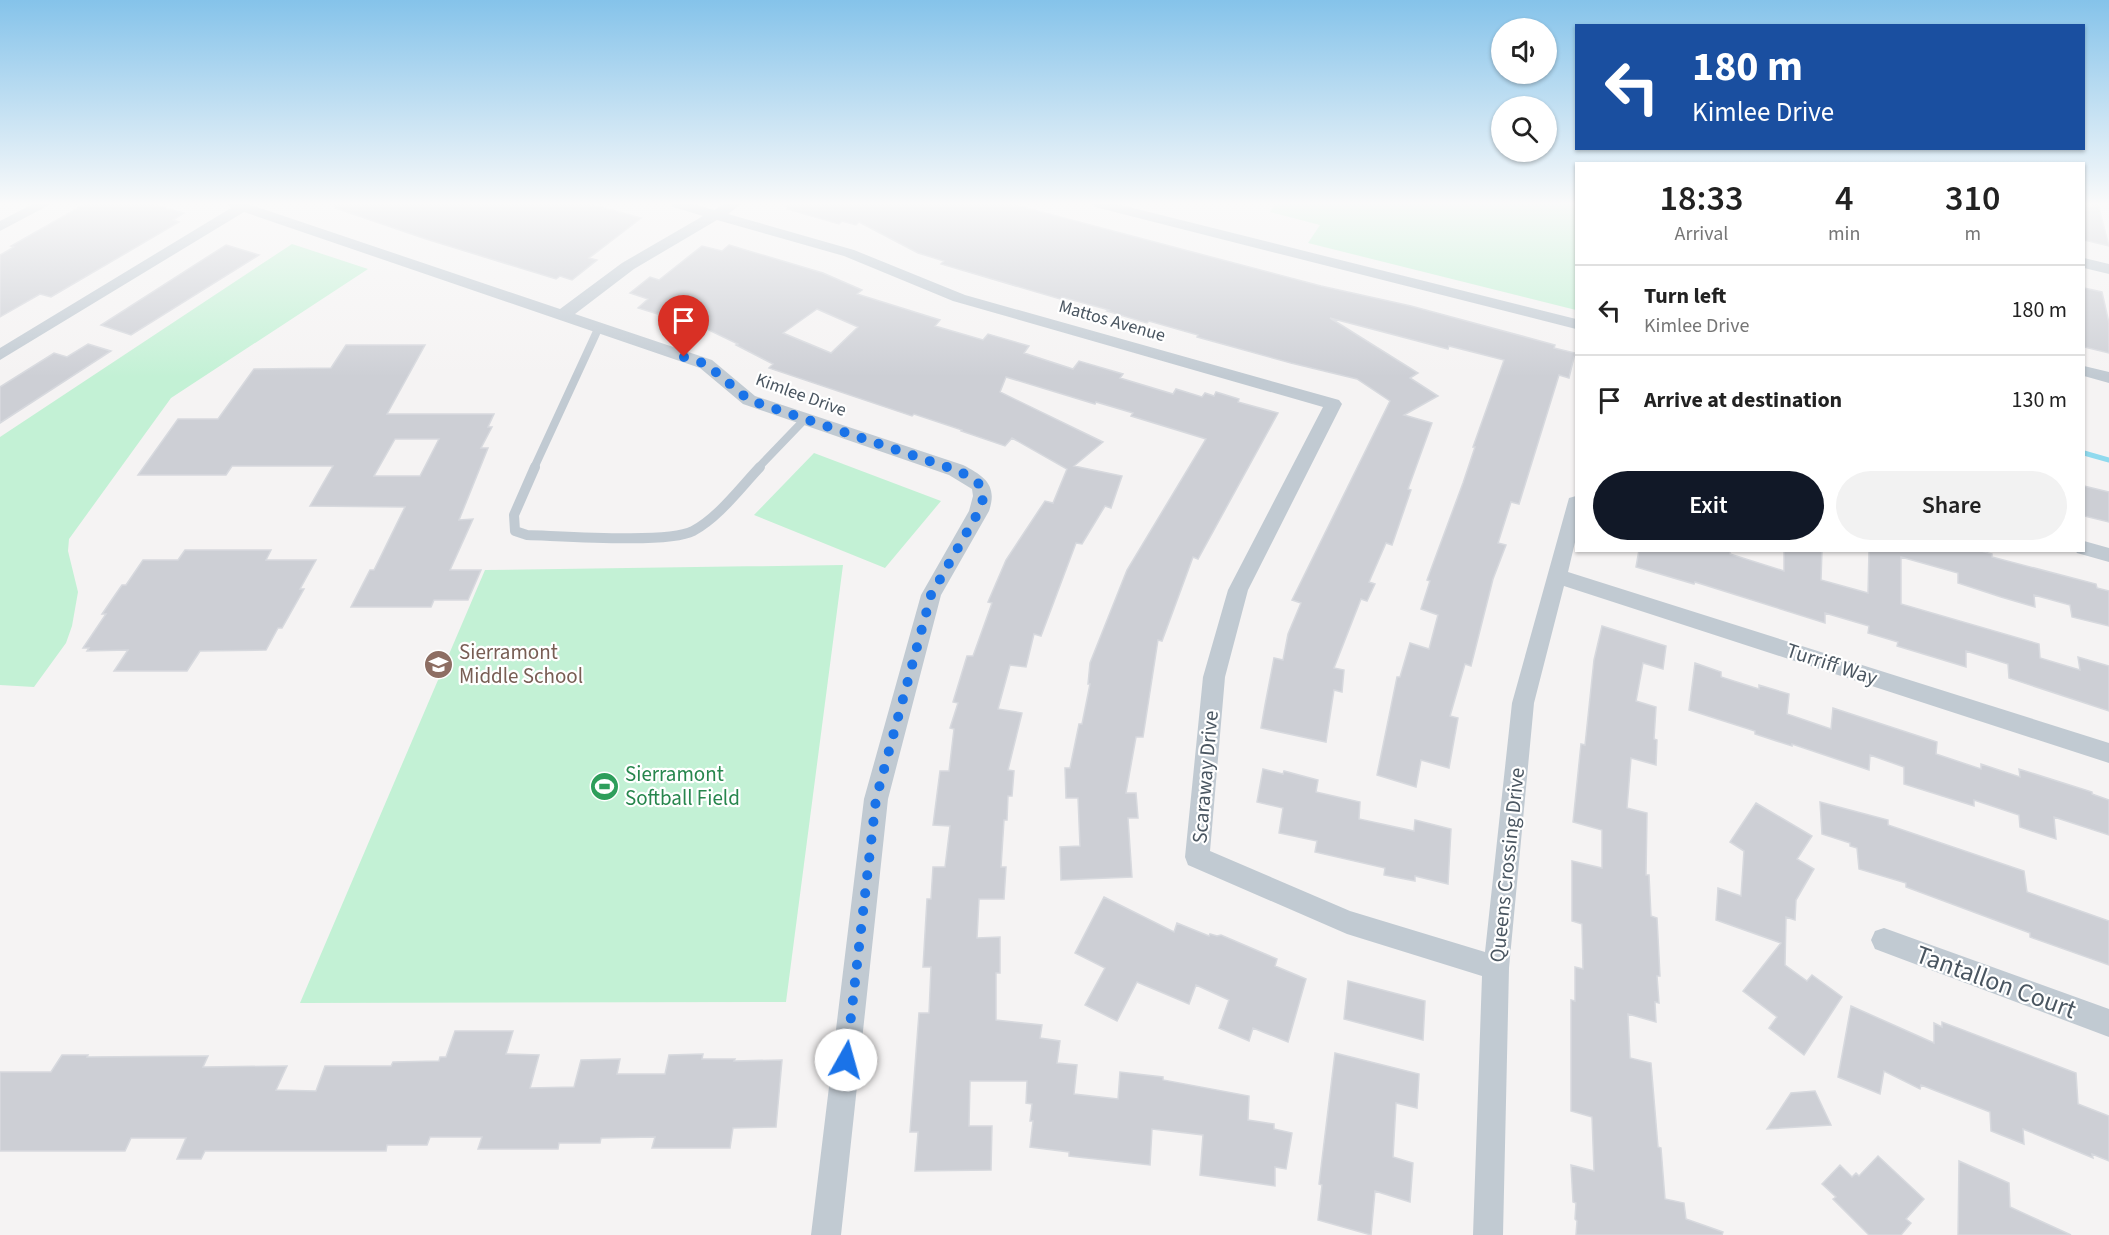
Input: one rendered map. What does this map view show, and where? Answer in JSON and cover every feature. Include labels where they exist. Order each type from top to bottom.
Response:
[{"type":"street","points":[[0,355],[148,262]]},
{"type":"street","name":"Kimlee Drive","points":[[405,262],[706,364],[749,400],[956,470],[973,478],[983,489],[984,500],[979,511],[931,595],[876,799],[826,1235]]},
{"type":"street","points":[[563,315],[635,262]]},
{"type":"street","name":"Mattos Avenue","points":[[870,262],[959,298],[1333,405]]},
{"type":"street","points":[[1329,262],[1575,324]]},
{"type":"street","points":[[2085,263],[2109,269]]},
{"type":"street","points":[[2085,371],[2109,378]]},
{"type":"street","name":"Scaraway Drive","points":[[1333,405],[1238,591],[1214,677],[1197,857],[1347,922],[1496,968]]},
{"type":"street","name":"Queens Crossing Drive","points":[[1488,1235],[1496,968],[1523,703],[1575,507]]},
{"type":"street","points":[[2085,548],[2109,555]]},
{"type":"street","name":"Turriff Way","points":[[1556,576],[2109,753]]},
{"type":"street","name":"Tantallon Court","points":[[1884,940],[2109,1023]]},
{"type":"lane","points":[[599,327],[514,515],[515,531],[527,535],[648,537],[683,535],[695,530],[740,488],[806,418]]},
{"type":"green space","points":[[265,262],[346,262],[368,269],[171,398],[69,539],[68,551],[78,592],[72,626],[66,643],[34,687],[0,685],[0,437]]},
{"type":"green space","points":[[1383,262],[1575,262],[1575,310]]},
{"type":"green space","points":[[814,453],[941,501],[885,568],[754,515]]},
{"type":"green space","name":"Sierramont Softball Field","points":[[843,565],[786,1002],[300,1003],[485,570]]},
{"type":"building","points":[[0,262],[111,262],[51,297],[40,294],[0,317]]},
{"type":"building","points":[[200,262],[248,262],[131,335],[101,325]]},
{"type":"building","points":[[500,262],[595,262],[572,280],[560,276],[556,279]]},
{"type":"building","points":[[682,262],[785,262],[823,273],[862,290],[857,294],[940,320],[935,326],[983,340],[988,334],[1029,346],[1024,353],[1073,369],[1079,361],[1123,374],[1120,378],[1173,394],[1176,389],[1202,397],[1205,393],[1214,396],[1216,392],[1239,399],[1238,402],[1278,413],[1198,559],[1193,557],[1162,641],[1158,640],[1143,737],[1136,737],[1126,793],[1136,793],[1138,818],[1128,818],[1132,877],[1061,880],[1060,847],[1080,846],[1078,798],[1066,798],[1065,768],[1070,768],[1079,724],[1082,724],[1090,684],[1088,684],[1090,663],[1127,570],[1206,439],[1131,416],[1133,413],[1006,377],[1000,392],[1103,442],[1074,466],[1122,476],[1111,508],[1105,506],[1082,544],[1076,543],[1041,636],[1034,634],[1026,667],[1010,665],[998,709],[1022,713],[1008,770],[1014,771],[1012,796],[1008,796],[1007,820],[1004,820],[1001,867],[1006,867],[1004,899],[979,899],[977,938],[1000,937],[1000,973],[996,973],[996,1020],[1042,1025],[1040,1038],[1060,1041],[1057,1063],[1077,1065],[1074,1094],[1118,1099],[1120,1072],[1163,1077],[1163,1080],[1249,1096],[1248,1120],[1274,1124],[1274,1129],[1292,1133],[1286,1169],[1275,1167],[1275,1186],[1200,1175],[1203,1135],[1152,1129],[1150,1165],[1069,1156],[1069,1152],[1030,1147],[1033,1121],[1030,1121],[1032,1104],[1026,1103],[1027,1081],[970,1081],[969,1126],[992,1126],[991,1170],[915,1171],[918,1132],[910,1132],[919,1013],[929,1013],[931,967],[923,967],[927,899],[931,899],[933,867],[945,867],[950,826],[933,825],[940,771],[949,771],[954,729],[950,728],[958,703],[953,702],[967,656],[973,656],[992,603],[988,602],[1006,560],[1045,501],[1053,503],[1067,469],[1012,438],[1005,446],[914,414],[912,416],[769,368],[773,364],[684,318],[680,321],[638,308],[648,299],[630,293],[650,277],[659,280]],"holes":[[[817,309],[858,327],[831,353],[783,333]]]},
{"type":"building","points":[[943,262],[1229,262],[1321,286],[1411,306],[1555,345],[1554,348],[1575,353],[1569,378],[1559,375],[1519,504],[1511,502],[1498,543],[1506,545],[1493,579],[1471,666],[1465,664],[1450,716],[1458,718],[1449,768],[1421,760],[1416,787],[1377,775],[1397,677],[1400,677],[1410,643],[1429,649],[1438,615],[1421,609],[1430,581],[1427,580],[1463,483],[1475,447],[1473,447],[1504,360],[1449,346],[1448,349],[1330,318],[1418,373],[1410,378],[1438,396],[1404,415],[1432,423],[1408,489],[1411,490],[1392,545],[1386,543],[1369,582],[1375,584],[1367,601],[1361,599],[1334,668],[1344,670],[1342,692],[1334,690],[1326,742],[1261,728],[1274,658],[1283,660],[1288,634],[1301,603],[1292,600],[1390,401],[1357,379],[1291,363],[941,264]]},
{"type":"building","points":[[2085,288],[2102,292],[2109,323],[2109,353],[2085,347]]},
{"type":"building","points":[[88,344],[111,351],[0,423],[0,387],[54,353],[67,357]]},
{"type":"building","points":[[346,345],[425,345],[387,414],[494,414],[488,427],[492,427],[481,448],[488,448],[459,520],[473,519],[450,570],[481,570],[468,600],[434,600],[431,607],[351,607],[370,570],[374,570],[405,507],[310,506],[333,466],[232,466],[226,475],[138,475],[178,419],[218,419],[254,369],[331,368]],"holes":[[[395,439],[439,439],[420,476],[374,476]]]},
{"type":"building","points":[[2085,486],[2109,492],[2109,522],[2085,516]]},
{"type":"building","points":[[185,550],[271,550],[266,560],[316,560],[300,589],[304,589],[282,628],[278,628],[266,650],[200,651],[187,671],[114,671],[128,650],[87,651],[89,648],[83,648],[106,614],[102,614],[143,560],[178,560]]},
{"type":"building","points":[[1639,552],[1730,552],[1730,554],[1784,571],[1784,552],[1822,552],[1821,580],[1868,593],[1869,552],[1985,552],[1992,554],[1992,557],[2096,584],[2097,588],[2109,591],[2109,626],[2072,617],[2070,605],[2034,595],[2035,607],[1958,583],[1958,573],[1901,557],[1901,604],[2039,644],[2040,658],[2080,670],[2078,657],[2109,666],[2109,711],[2009,678],[2008,664],[1966,651],[1966,667],[1897,646],[1898,642],[1868,633],[1869,626],[1825,613],[1825,623],[1695,582],[1694,584],[1636,567]]},
{"type":"building","points":[[1602,626],[1666,646],[1663,669],[1643,663],[1636,701],[1656,707],[1654,739],[1657,740],[1656,765],[1631,758],[1627,808],[1647,813],[1646,875],[1649,875],[1651,916],[1657,918],[1660,976],[1657,976],[1659,1003],[1655,1002],[1656,1022],[1628,1014],[1630,1058],[1651,1063],[1665,1199],[1684,1203],[1686,1219],[1723,1232],[1722,1235],[1576,1235],[1576,1203],[1573,1202],[1571,1165],[1594,1171],[1592,1117],[1571,1111],[1571,1000],[1575,1001],[1575,967],[1583,969],[1582,924],[1572,921],[1572,861],[1602,868],[1602,830],[1573,822],[1581,744],[1585,745],[1594,660]]},
{"type":"building","points":[[1695,663],[1721,672],[1721,677],[1759,689],[1759,685],[1789,694],[1787,714],[1831,729],[1833,708],[1937,742],[1936,754],[1981,769],[1981,764],[2020,777],[2019,769],[2092,792],[2092,794],[2109,800],[2109,835],[2054,817],[2056,839],[2020,827],[2019,815],[1974,800],[1974,806],[1904,784],[1904,767],[1870,755],[1869,770],[1755,734],[1755,731],[1689,710]]},
{"type":"building","points":[[1263,769],[1283,774],[1284,771],[1318,780],[1316,792],[1360,802],[1359,819],[1414,831],[1415,820],[1451,829],[1448,884],[1415,876],[1415,881],[1384,875],[1385,868],[1315,852],[1317,841],[1279,833],[1283,808],[1257,802]]},
{"type":"building","points":[[1820,802],[1888,820],[1888,825],[2024,871],[2027,892],[2109,921],[2109,965],[2030,937],[2030,933],[1906,887],[1906,883],[1859,869],[1857,848],[1850,846],[1850,843],[1822,834]]},
{"type":"building","points":[[1756,803],[1812,836],[1797,859],[1814,869],[1796,900],[1795,920],[1786,917],[1785,965],[1807,981],[1812,975],[1842,997],[1804,1055],[1769,1028],[1777,1017],[1743,991],[1781,943],[1716,920],[1718,888],[1741,896],[1744,851],[1730,842]]},
{"type":"building","points":[[1104,897],[1174,932],[1177,923],[1209,936],[1210,934],[1221,935],[1277,959],[1275,966],[1306,979],[1288,1042],[1253,1028],[1249,1041],[1219,1028],[1229,1000],[1196,985],[1189,1004],[1137,982],[1117,1021],[1085,1005],[1105,968],[1075,953]]},
{"type":"building","points":[[1348,981],[1425,1001],[1423,1040],[1344,1019]]},
{"type":"building","points":[[1851,1006],[1934,1043],[1934,1023],[1942,1027],[1942,1022],[2076,1073],[2078,1104],[2109,1116],[2109,1161],[2092,1154],[2093,1158],[2023,1129],[2024,1144],[1991,1131],[1990,1112],[1921,1085],[1920,1089],[1884,1071],[1880,1094],[1838,1077]]},
{"type":"building","points":[[455,1031],[513,1031],[506,1054],[539,1055],[530,1088],[574,1087],[581,1060],[620,1059],[617,1074],[665,1074],[669,1055],[703,1054],[702,1059],[735,1059],[734,1061],[782,1060],[776,1127],[733,1128],[730,1148],[652,1148],[655,1137],[601,1138],[600,1143],[559,1143],[558,1149],[478,1149],[482,1137],[430,1137],[427,1145],[387,1145],[386,1151],[205,1151],[201,1159],[177,1159],[186,1138],[131,1138],[125,1151],[0,1151],[0,1072],[51,1072],[62,1055],[88,1055],[87,1057],[208,1056],[203,1067],[287,1066],[276,1090],[316,1091],[325,1066],[391,1066],[393,1062],[439,1061],[440,1057],[446,1057]]},
{"type":"building","points":[[1335,1053],[1419,1074],[1417,1108],[1396,1103],[1393,1157],[1413,1163],[1410,1202],[1375,1191],[1371,1235],[1318,1220],[1322,1185],[1319,1184]]},
{"type":"building","points":[[1815,1091],[1831,1125],[1767,1129],[1791,1093]]},
{"type":"building","points":[[1878,1156],[1924,1199],[1906,1219],[1911,1223],[1901,1235],[1869,1235],[1833,1199],[1836,1197],[1822,1184],[1840,1165],[1852,1177],[1856,1173],[1859,1176]]},
{"type":"building","points":[[1959,1161],[2009,1183],[2010,1207],[2071,1235],[1958,1235]]},
{"type":"waterway","points":[[2085,453],[2109,460]]},
{"type":"place","name":"Sierramont Middle School","points":[[438,664]]},
{"type":"place","name":"Sierramont Softball Field","points":[[604,786]]},
{"type":"route","points":[[684,357],[706,364],[749,400],[956,470],[973,478],[983,489],[984,500],[979,511],[931,595],[900,703],[876,799],[846,1060]]}]
